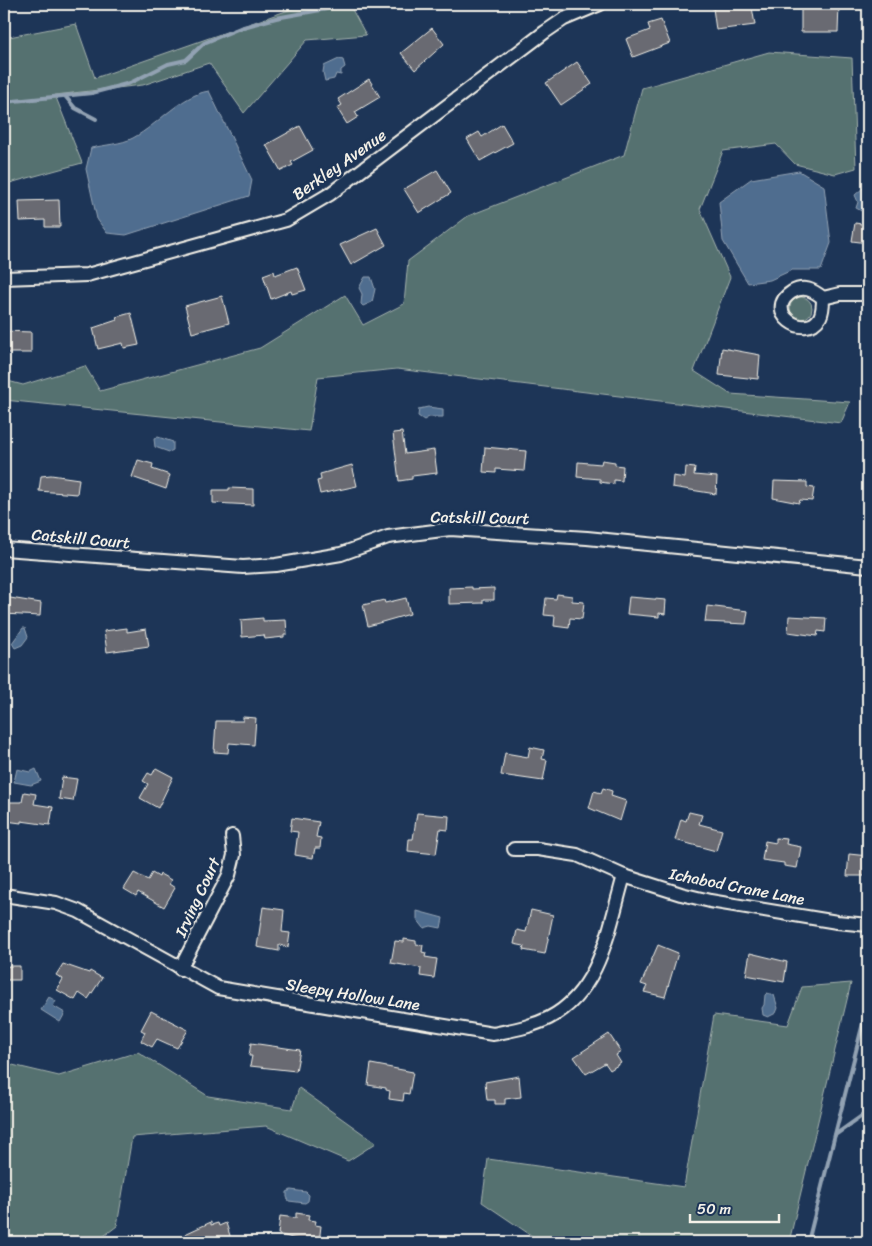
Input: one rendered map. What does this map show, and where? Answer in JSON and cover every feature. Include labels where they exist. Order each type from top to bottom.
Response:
[{"type":"street","name":"Berkley Avenue","points":[[4,278],[57,278],[87,275],[286,220],[330,194],[545,32],[564,20],[600,4]]},
{"type":"street","points":[[824,298],[840,294],[868,294]]},
{"type":"street","name":"Catskill Court","points":[[4,549],[242,568],[276,565],[340,554],[388,537],[450,529],[588,538],[868,566]]},
{"type":"street","name":"Irving Court","points":[[180,969],[229,874],[234,855],[232,836]]},
{"type":"street","name":"Ichabod Crane Lane","points":[[514,849],[538,849],[577,855],[624,876],[681,894],[837,922],[868,925]]},
{"type":"street","name":"Sleepy Hollow Lane","points":[[4,895],[56,903],[78,912],[218,988],[493,1034],[523,1028],[549,1018],[573,1000],[583,989],[596,969],[624,876]]},
{"type":"green space","points":[[306,4],[349,4],[366,35],[307,40],[244,113],[209,63],[143,85],[55,95],[82,163],[6,184],[4,182],[4,38],[76,24],[95,78]]},
{"type":"green space","points":[[769,52],[852,58],[856,168],[835,174],[795,164],[776,144],[723,151],[700,209],[730,277],[694,371],[730,394],[850,402],[841,423],[397,369],[318,377],[309,431],[4,400],[4,380],[23,385],[85,366],[100,391],[260,348],[345,295],[363,325],[404,304],[408,261],[468,216],[624,155],[642,88]]},
{"type":"green space","points":[[801,297],[809,300],[812,308],[809,316],[801,319],[793,316],[790,308],[793,300]]},
{"type":"green space","points":[[851,983],[789,1242],[541,1242],[482,1202],[488,1159],[684,1187],[714,1015],[788,1025],[802,987]]},
{"type":"green space","points":[[138,1052],[208,1096],[292,1109],[299,1088],[376,1143],[348,1161],[266,1126],[132,1137],[117,1226],[96,1242],[4,1242],[4,1063],[59,1076]]},
{"type":"water","points":[[339,59],[343,60],[345,67],[341,70],[341,75],[336,74],[334,79],[325,81],[324,66]]},
{"type":"water","points":[[209,91],[252,180],[249,196],[126,235],[107,233],[97,219],[86,169],[91,148],[129,140],[189,98]]},
{"type":"water","points":[[799,171],[824,186],[831,243],[821,270],[792,270],[770,280],[748,283],[723,241],[719,202],[751,179]]},
{"type":"water","points":[[863,188],[868,199],[867,214],[856,208],[858,202],[855,195]]},
{"type":"water","points":[[365,277],[371,277],[375,289],[372,302],[363,306],[361,304],[362,294],[359,288]]},
{"type":"water","points":[[428,407],[443,409],[443,417],[429,417],[424,420],[418,416],[419,409]]},
{"type":"water","points":[[158,437],[173,442],[173,450],[169,452],[155,447],[154,439]]},
{"type":"water","points":[[23,628],[25,628],[28,637],[22,645],[15,648],[12,643]]},
{"type":"water","points":[[17,769],[30,772],[36,769],[41,781],[31,785],[14,782]]},
{"type":"water","points":[[417,911],[443,918],[441,928],[431,926],[424,928],[417,919]]},
{"type":"water","points":[[767,993],[774,995],[778,1008],[776,1013],[768,1017],[763,1015],[762,1008]]},
{"type":"water","points":[[49,997],[56,1001],[53,1006],[65,1013],[60,1022],[41,1010]]},
{"type":"water","points":[[291,1190],[306,1192],[309,1195],[308,1201],[305,1203],[289,1201],[287,1192]]},
{"type":"building","points":[[801,4],[839,5],[838,32],[801,32]]},
{"type":"building","points":[[739,5],[739,8],[752,7],[755,25],[716,30],[713,8]]},
{"type":"building","points":[[661,20],[670,43],[633,57],[626,39],[650,30],[648,24]]},
{"type":"building","points":[[432,28],[444,44],[415,70],[401,53]]},
{"type":"building","points":[[577,62],[592,84],[561,105],[546,83]]},
{"type":"building","points":[[369,79],[380,97],[355,112],[358,117],[347,124],[337,108],[342,105],[338,99]]},
{"type":"building","points":[[502,124],[513,143],[480,161],[467,139],[479,132],[482,137]]},
{"type":"building","points":[[300,126],[313,150],[291,162],[293,165],[281,171],[266,145]]},
{"type":"building","points":[[437,170],[451,193],[419,213],[404,189]]},
{"type":"building","points":[[59,200],[60,227],[45,227],[45,220],[20,221],[19,201]]},
{"type":"building","points":[[855,223],[868,225],[868,243],[852,241]]},
{"type":"building","points":[[377,228],[386,245],[351,265],[340,245]]},
{"type":"building","points":[[297,267],[306,290],[292,294],[291,291],[271,299],[263,275],[274,271],[275,275]]},
{"type":"building","points":[[222,296],[229,323],[192,333],[185,306]]},
{"type":"building","points":[[131,313],[139,345],[124,348],[123,343],[98,349],[93,328],[117,320],[116,317]]},
{"type":"building","points":[[4,331],[31,332],[31,353],[4,353]]},
{"type":"building","points":[[722,348],[760,355],[758,379],[719,375]]},
{"type":"building","points":[[402,432],[405,454],[434,450],[437,473],[412,476],[412,479],[399,481],[393,433]]},
{"type":"building","points":[[485,447],[526,451],[524,471],[496,469],[496,473],[483,472]]},
{"type":"building","points":[[138,460],[153,464],[152,469],[170,475],[166,489],[132,477]]},
{"type":"building","points":[[602,460],[615,462],[615,465],[623,466],[622,481],[614,480],[614,484],[600,482],[600,479],[577,477],[578,462],[601,464]]},
{"type":"building","points":[[352,465],[357,486],[320,494],[317,481],[321,480],[320,474]]},
{"type":"building","points":[[686,467],[695,468],[694,475],[717,477],[716,494],[672,487],[673,476],[685,478]]},
{"type":"building","points":[[51,475],[79,479],[77,494],[39,491],[41,476]]},
{"type":"building","points":[[774,481],[807,482],[807,487],[814,488],[812,501],[800,500],[799,503],[773,498]]},
{"type":"building","points":[[229,488],[253,489],[253,505],[213,503],[213,490],[229,490]]},
{"type":"building","points":[[472,587],[472,589],[494,588],[494,600],[483,600],[483,603],[449,604],[449,588]]},
{"type":"building","points":[[557,594],[572,596],[572,601],[584,602],[582,619],[570,618],[569,628],[554,626],[555,616],[544,615],[546,598],[556,599]]},
{"type":"building","points":[[4,597],[41,603],[40,616],[4,614]]},
{"type":"building","points":[[629,597],[666,600],[665,614],[659,613],[659,617],[627,614]]},
{"type":"building","points":[[406,598],[410,614],[368,626],[363,605],[384,600],[385,603]]},
{"type":"building","points":[[707,606],[748,611],[746,624],[705,622]]},
{"type":"building","points":[[789,616],[826,618],[825,632],[818,631],[817,636],[788,632]]},
{"type":"building","points":[[263,618],[263,621],[286,620],[287,634],[284,634],[284,637],[265,639],[264,635],[242,637],[241,620]]},
{"type":"building","points":[[127,628],[127,632],[146,629],[149,646],[107,652],[104,631]]},
{"type":"building","points":[[243,717],[256,718],[254,745],[229,743],[228,753],[214,752],[216,721],[243,721]]},
{"type":"building","points":[[530,747],[544,750],[542,759],[547,760],[543,781],[501,775],[505,753],[528,757]]},
{"type":"building","points":[[156,768],[173,777],[158,808],[140,798],[148,784],[143,781],[148,773],[152,775]]},
{"type":"building","points":[[62,777],[77,779],[73,801],[59,799]]},
{"type":"building","points":[[603,788],[612,791],[611,796],[626,801],[620,821],[589,808],[594,791],[601,793]]},
{"type":"building","points":[[24,792],[36,794],[34,804],[53,807],[50,825],[6,821],[9,802],[22,802]]},
{"type":"building","points":[[689,812],[702,815],[699,824],[722,830],[716,851],[675,840],[681,819],[686,821]]},
{"type":"building","points":[[417,813],[449,816],[448,830],[440,829],[436,854],[408,851],[409,839],[413,839]]},
{"type":"building","points":[[292,818],[319,822],[316,837],[321,838],[320,848],[315,848],[313,858],[295,855],[298,832],[290,831]]},
{"type":"building","points":[[776,838],[787,839],[786,844],[801,847],[797,868],[784,866],[784,863],[762,860],[765,841],[776,843]]},
{"type":"building","points":[[849,854],[868,856],[868,876],[847,876]]},
{"type":"building","points":[[134,873],[148,880],[152,873],[159,877],[160,874],[171,880],[169,884],[175,888],[164,907],[138,892],[136,896],[124,889]]},
{"type":"building","points":[[263,907],[284,910],[282,932],[290,933],[288,947],[279,945],[279,951],[257,947]]},
{"type":"building","points":[[531,910],[553,915],[545,954],[523,950],[524,946],[514,944],[517,930],[526,932]]},
{"type":"building","points":[[404,939],[416,941],[416,944],[423,945],[422,952],[426,953],[425,957],[437,959],[434,978],[420,976],[421,968],[391,963],[395,941],[404,942]]},
{"type":"building","points":[[658,945],[678,953],[665,997],[644,992],[647,986],[641,984]]},
{"type":"building","points":[[750,953],[787,962],[784,982],[746,975]]},
{"type":"building","points":[[63,964],[89,973],[90,971],[102,978],[88,999],[79,993],[75,1000],[57,990],[63,979],[56,975]]},
{"type":"building","points":[[20,966],[20,980],[4,980],[4,968]]},
{"type":"building","points":[[151,1011],[188,1030],[177,1048],[157,1039],[152,1047],[141,1041],[145,1032],[141,1030]]},
{"type":"building","points":[[609,1034],[621,1052],[616,1055],[621,1063],[610,1070],[605,1063],[586,1074],[574,1057]]},
{"type":"building","points":[[251,1043],[300,1050],[296,1071],[250,1066],[252,1056],[249,1056]]},
{"type":"building","points":[[371,1064],[413,1072],[409,1094],[404,1093],[403,1101],[389,1099],[390,1091],[386,1090],[386,1088],[368,1085]]},
{"type":"building","points":[[519,1076],[521,1097],[505,1099],[505,1104],[495,1104],[495,1100],[487,1100],[485,1082]]},
{"type":"building","points":[[296,1213],[309,1215],[308,1220],[316,1221],[315,1225],[321,1226],[319,1242],[306,1242],[278,1234],[280,1216],[296,1218]]},
{"type":"building","points":[[211,1222],[211,1225],[218,1223],[219,1226],[226,1223],[232,1242],[188,1242],[185,1234]]},
{"type":"waterway","points":[[4,102],[92,93],[130,83],[168,64],[186,60],[204,43],[240,28],[276,18],[326,9],[332,4]]},
{"type":"waterway","points":[[65,96],[75,108],[96,119]]},
{"type":"waterway","points":[[808,1242],[868,1003]]},
{"type":"waterway","points":[[835,1135],[866,1113]]}]
